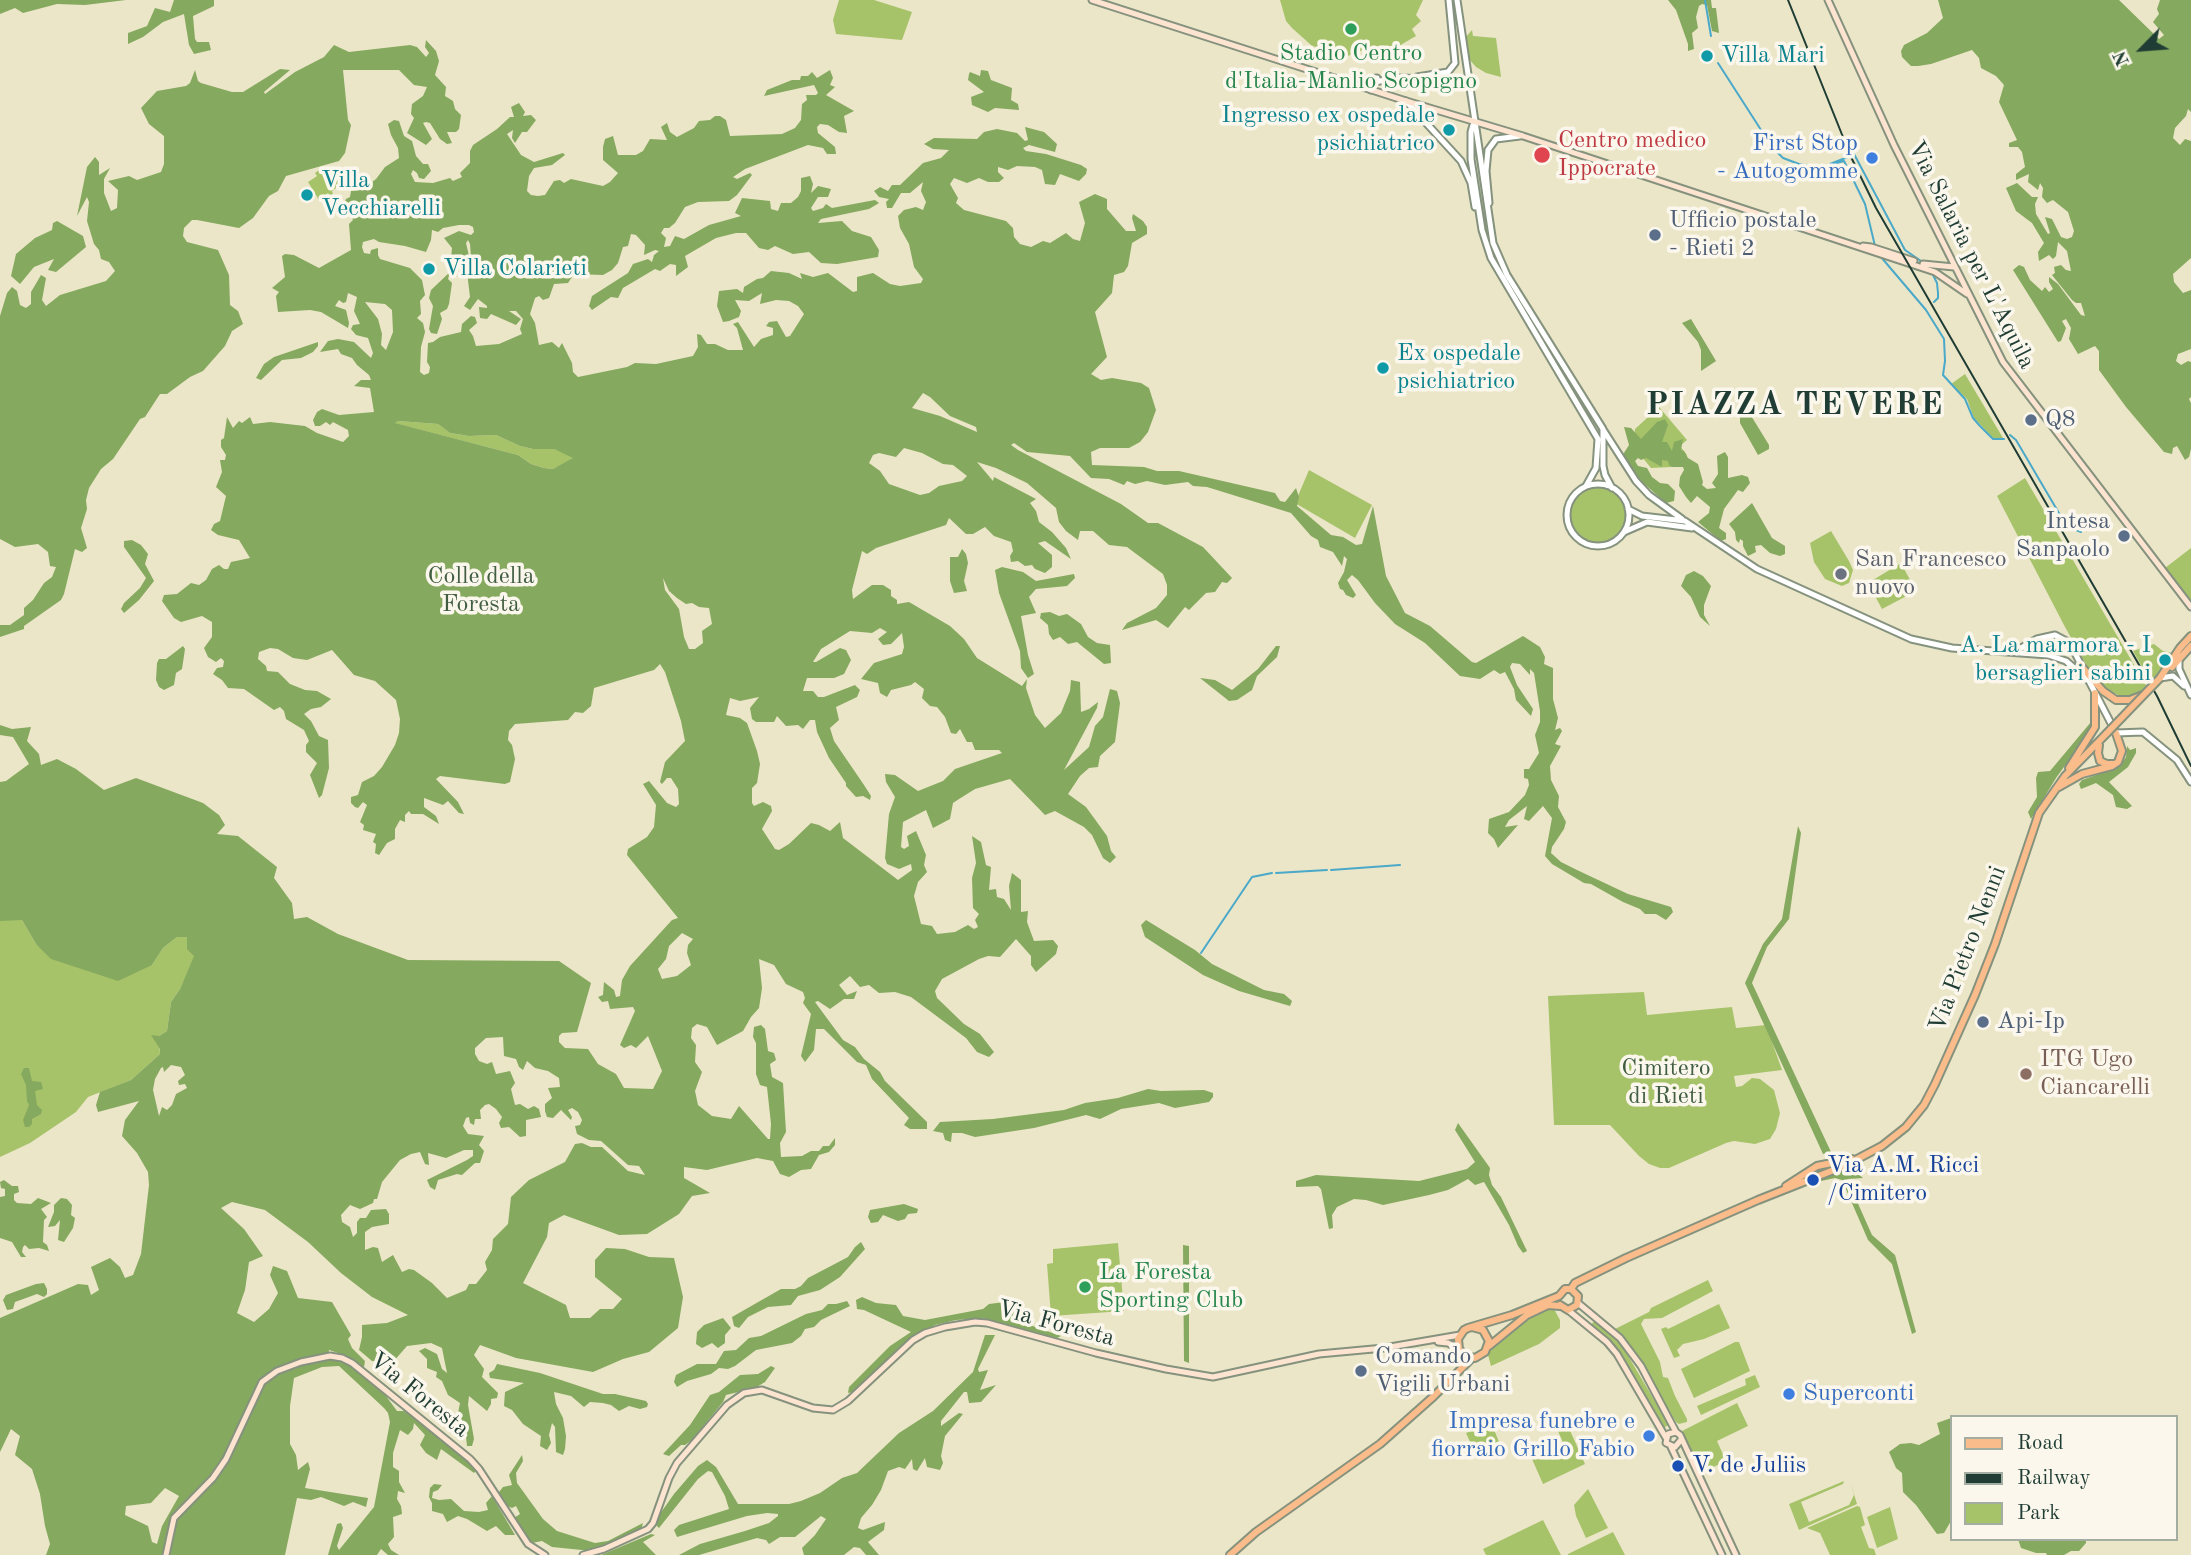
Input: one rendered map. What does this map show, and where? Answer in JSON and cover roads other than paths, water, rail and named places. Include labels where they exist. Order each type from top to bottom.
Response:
[{"type":"main road","points":[[1092,0],[1523,136],[1856,246],[1929,268],[1944,271],[1954,267]]},
{"type":"main road","name":"Via Salaria per L'Aquila","points":[[1828,0],[1894,145],[2007,369],[2191,607]]},
{"type":"main road","points":[[1940,264],[1944,246]]},
{"type":"main road","points":[[1929,268],[1940,264],[1954,267]]},
{"type":"main road","points":[[1929,268],[1967,294]]},
{"type":"main road","points":[[2160,678],[2191,636]]},
{"type":"main road","points":[[2081,666],[2103,691],[2116,700],[2130,700],[2144,694],[2191,646]]},
{"type":"main road","points":[[2065,776],[2093,733],[2096,720],[2095,693]]},
{"type":"main road","name":"Via Pietro Nenni","points":[[1571,1289],[1575,1283],[1611,1265],[1778,1191],[1844,1166],[1882,1146],[1906,1128],[1924,1105],[1935,1084],[1975,995],[2034,825],[2065,776],[2144,694]]},
{"type":"main road","points":[[2054,790],[2082,774],[2115,764],[2122,751],[2116,733]]},
{"type":"main road","points":[[2100,741],[2097,748],[2100,761],[2115,764]]},
{"type":"main road","points":[[1449,1381],[1459,1365],[1460,1335],[1472,1327],[1512,1315],[1571,1289],[1577,1293],[1578,1303],[1631,1350],[1681,1440],[1736,1555]]},
{"type":"main road","points":[[1559,1296],[1560,1306]]},
{"type":"main road","points":[[1568,1310],[1578,1303]]},
{"type":"main road","points":[[1230,1555],[1255,1532],[1380,1444],[1472,1358],[1482,1355],[1527,1315],[1548,1305],[1568,1310],[1607,1342],[1617,1354],[1666,1438],[1666,1443],[1671,1447],[1723,1555]]},
{"type":"main road","name":"Via Foresta","points":[[583,1555],[604,1549],[648,1529],[653,1523],[677,1463],[727,1405],[744,1393],[762,1390],[813,1408],[833,1410],[848,1401],[913,1340],[925,1333],[946,1327],[975,1322],[987,1323],[1096,1353],[1213,1377],[1319,1354],[1384,1348],[1460,1335]]},
{"type":"main road","points":[[1472,1327],[1485,1332],[1489,1346]]},
{"type":"main road","points":[[1424,1341],[1448,1343],[1472,1358]]},
{"type":"main road","name":"Via Foresta","points":[[166,1555],[174,1518],[226,1459],[262,1382],[277,1371],[301,1362],[330,1356],[352,1363],[470,1459],[528,1544],[545,1555]]},
{"type":"main road","points":[[1666,1438],[1670,1432],[1676,1432]]},
{"type":"main road","points":[[1671,1447],[1677,1447],[1681,1440]]},
{"type":"street","points":[[1346,82],[1448,72],[1455,63],[1449,0]]},
{"type":"street","points":[[1457,0],[1490,234],[1496,254],[1636,481],[1685,521],[1757,569],[1893,632],[1942,646],[2059,657],[2073,665],[2089,681]]},
{"type":"street","points":[[1417,77],[1468,80]]},
{"type":"street","points":[[1371,90],[1374,82],[1398,78]]},
{"type":"street","points":[[1406,101],[1464,166],[1471,183],[1482,230]]},
{"type":"street","points":[[1460,117],[1468,111],[1471,103]]},
{"type":"street","points":[[1474,122],[1471,132],[1471,159],[1485,245],[1497,271],[1598,439],[1596,468],[1586,486],[1574,495],[1568,506],[1567,520],[1573,534],[1584,544],[1599,547],[1614,542],[1624,532],[1647,522],[1686,526],[1701,532]]},
{"type":"street","points":[[1490,234],[1486,171],[1488,150],[1491,144],[1502,136],[1523,136]]},
{"type":"street","points":[[1603,429],[1603,466],[1612,488]]},
{"type":"street","points":[[1586,486],[1599,484],[1612,488],[1622,496],[1628,509],[1624,532]]},
{"type":"street","points":[[1628,509],[1642,516],[1685,521]]},
{"type":"street","points":[[2014,653],[2036,639],[2056,635],[2070,643],[2116,733],[2124,734],[2136,730],[2143,732],[2177,760],[2191,782]]},
{"type":"street","points":[[2180,648],[2179,669],[2190,694]]},
{"type":"street","points":[[2170,669],[2179,669]]},
{"type":"street","points":[[2160,678],[2174,676],[2190,694]]},
{"type":"waterway","points":[[1705,0],[1711,36]]},
{"type":"waterway","points":[[1718,63],[1772,147],[1783,158],[1799,164],[1827,168],[1844,161],[1865,204],[1875,246]]},
{"type":"waterway","points":[[1854,154],[1905,250],[1924,263]]},
{"type":"waterway","points":[[1830,164],[1848,157]]},
{"type":"waterway","points":[[1881,257],[1926,310],[1944,339],[1943,375],[1965,399],[1973,418],[1980,426],[1993,439],[2004,439]]},
{"type":"waterway","points":[[1932,273],[1938,293],[1934,302]]},
{"type":"waterway","points":[[2010,435],[2016,440],[2063,520],[2069,527],[2081,532]]},
{"type":"waterway","points":[[1331,870],[1400,865]]},
{"type":"waterway","points":[[1276,873],[1327,870]]},
{"type":"waterway","points":[[1201,953],[1252,877],[1272,873]]},
{"type":"railway","points":[[1788,0],[1851,157],[1876,208],[2157,696],[2191,766]]},
{"type":"place","name":"Stadio Centro d'Italia-Manlio Scopigno","points":[[1351,29]]},
{"type":"place","name":"Villa Mari","points":[[1707,56]]},
{"type":"place","name":"Ingresso ex ospedale psichiatrico","points":[[1449,130]]},
{"type":"place","name":"Centro medico Ippocrate","points":[[1542,155]]},
{"type":"place","name":"First Stop - Autogomme","points":[[1872,158]]},
{"type":"place","name":"Villa Vecchiarelli","points":[[307,195]]},
{"type":"place","name":"Ufficio postale - Rieti 2","points":[[1655,235]]},
{"type":"place","name":"Villa Colarieti","points":[[429,269]]},
{"type":"place","name":"Ex ospedale psichiatrico","points":[[1383,368]]},
{"type":"place","name":"Q8","points":[[2031,420]]},
{"type":"place","name":"Intesa Sanpaolo","points":[[2124,536]]},
{"type":"place","name":"San Francesco nuovo","points":[[1841,574]]},
{"type":"place","name":"A. La marmora - I bersaglieri sabini","points":[[2165,660]]},
{"type":"place","name":"Api-Ip","points":[[1983,1022]]},
{"type":"place","name":"ITG Ugo Ciancarelli","points":[[2026,1074]]},
{"type":"place","name":"Via A.M. Ricci /Cimitero","points":[[1813,1180]]},
{"type":"place","name":"La Foresta Sporting Club","points":[[1085,1287]]},
{"type":"place","name":"Comando Vigili Urbani","points":[[1361,1371]]},
{"type":"place","name":"Superconti","points":[[1789,1394]]},
{"type":"place","name":"Impresa funebre e fiorraio Grillo Fabio","points":[[1649,1436]]},
{"type":"place","name":"V. de Juliis","points":[[1678,1466]]},
{"type":"district","name":"PIAZZA TEVERE","points":[[1795,406]]},
{"type":"park label","name":"Colle della Foresta","points":[[481,591]]},
{"type":"park label","name":"Cimitero di Rieti","points":[[1666,1083]]}]
